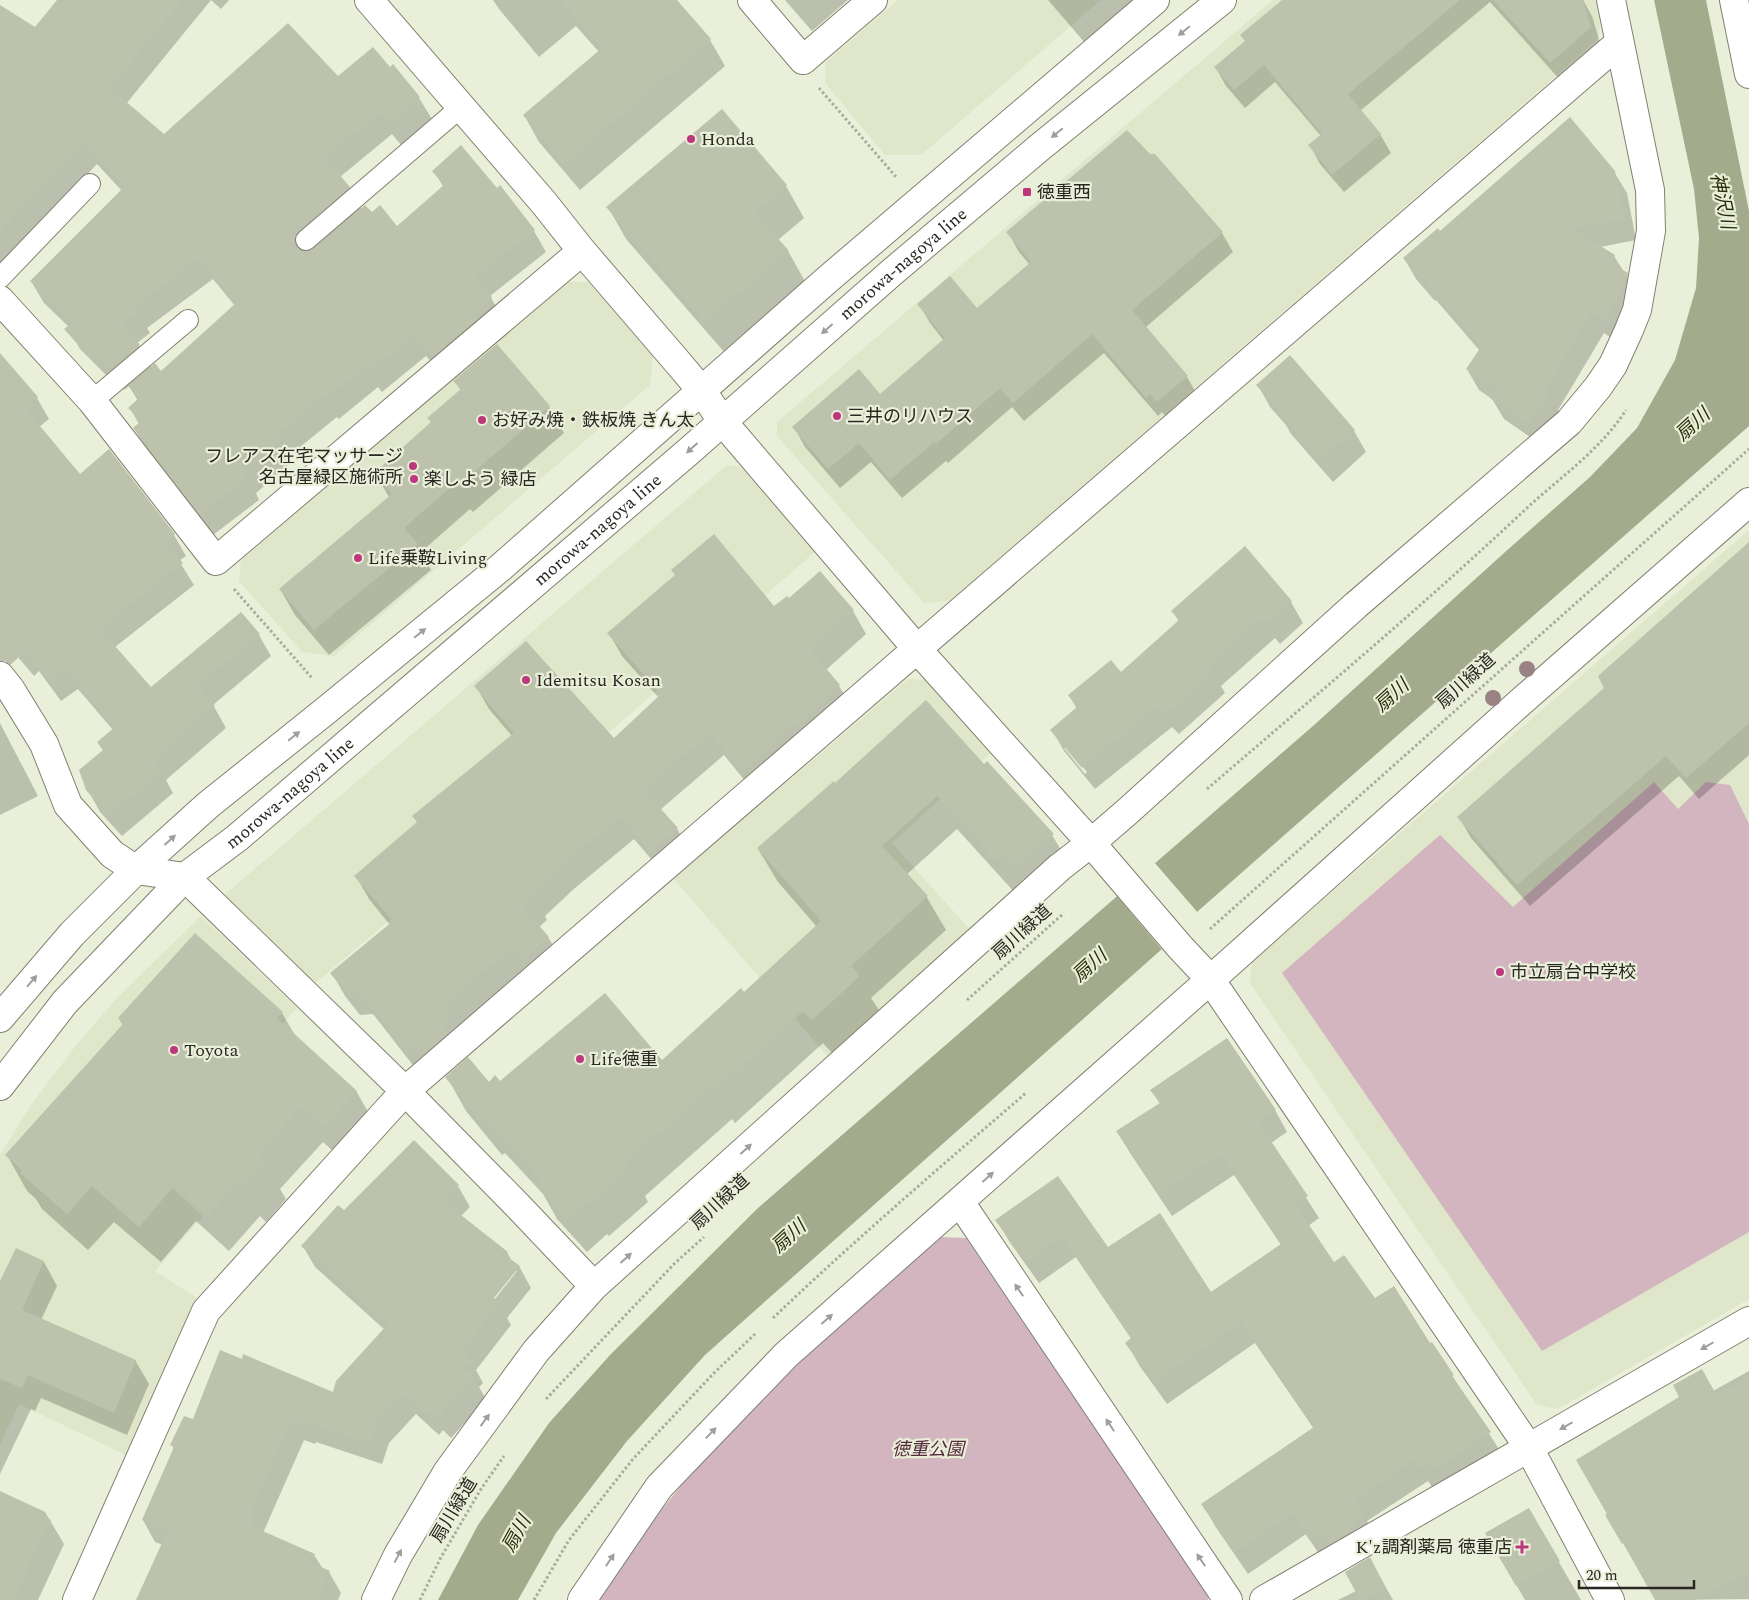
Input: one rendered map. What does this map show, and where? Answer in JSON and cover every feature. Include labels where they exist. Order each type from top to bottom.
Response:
[{"type":"street","points":[[752,0],[802,60],[872,0]]},
{"type":"street","name":"morowa-nagoya line","points":[[0,1018],[72,934],[136,870],[208,805],[330,708],[500,568],[828,279],[1155,0]]},
{"type":"street","name":"morowa-nagoya line","points":[[0,1086],[65,1002],[185,877],[237,838],[688,452],[891,273],[1032,153],[1222,0]]},
{"type":"street","points":[[376,1600],[398,1555],[448,1471],[536,1350],[594,1286],[1060,867],[1091,843],[1349,611],[1568,422],[1603,380],[1613,365],[1637,310],[1651,232],[1650,190],[1611,0]]},
{"type":"street","points":[[1734,0],[1749,74]]},
{"type":"street","points":[[378,3],[461,107],[702,391],[722,421],[917,649],[1091,843],[1180,948],[1210,979],[1529,1448],[1610,1600]]},
{"type":"street","points":[[76,1600],[206,1311],[405,1091],[1620,43]]},
{"type":"street","points":[[0,300],[92,401],[216,561],[582,251]]},
{"type":"street","points":[[582,1600],[659,1487],[786,1355],[1749,502]]},
{"type":"street","points":[[0,676],[11,690],[44,744],[68,805],[112,854],[136,870],[185,877],[405,1091],[594,1286]]},
{"type":"street","points":[[960,1202],[1228,1600]]},
{"type":"street","points":[[1264,1600],[1749,1322]]},
{"type":"lane","points":[[306,240],[461,107]]},
{"type":"lane","points":[[0,278],[90,184]]},
{"type":"lane","points":[[92,401],[188,320]]},
{"type":"path","points":[[802,60],[812,80],[898,179]]},
{"type":"path","name":"扇川緑道","points":[[1207,931],[1749,449]]},
{"type":"path","points":[[216,561],[231,585],[315,681]]},
{"type":"path","name":"扇川緑道","points":[[965,1002],[1066,911]]},
{"type":"path","name":"扇川緑道","points":[[544,1402],[676,1263],[711,1230]]},
{"type":"path","name":"扇川緑道","points":[[420,1600],[440,1559],[505,1454]]},
{"type":"shaded area","points":[[898,0],[1101,0],[921,155],[885,155],[825,83],[826,62]]},
{"type":"shaded area","points":[[1273,0],[1595,0],[1600,23],[1599,36],[1595,42],[949,601],[924,603],[777,436],[777,422]]},
{"type":"shaded area","points":[[568,282],[588,282],[653,355],[650,385],[334,656],[302,652],[239,581],[241,560]]},
{"type":"shaded area","points":[[727,465],[741,467],[817,550],[517,813],[314,984],[223,896]]},
{"type":"shaded area","name":"市立扇台中学校","points":[[1749,530],[1749,1299],[1558,1409],[1537,1405],[1250,983],[1252,962]]},
{"type":"shaded area","points":[[908,679],[926,680],[993,751],[892,843],[972,932],[829,1058],[674,879]]},
{"type":"shaded area","points":[[201,916],[297,1008],[153,1171],[203,1216],[155,1271],[197,1298],[126,1455],[19,1404],[0,1445],[0,1155],[31,1105],[74,1048],[116,999]]},
{"type":"green space","name":"市立扇台中学校","points":[[1654,782],[1678,809],[1706,782],[1730,785],[1749,824],[1749,1232],[1542,1351],[1282,973],[1440,835],[1513,907]]},
{"type":"green space","name":"徳重公園","points":[[941,1237],[966,1238],[1209,1595],[1208,1600],[597,1600],[642,1533],[705,1457],[803,1359]]},
{"type":"water","points":[[1654,0],[1706,0],[1749,211],[1749,426],[1197,912],[1162,949],[705,1355],[627,1441],[556,1533],[518,1600],[438,1600],[478,1525],[549,1423],[610,1355],[758,1208],[1313,726],[1590,477],[1637,428],[1675,360],[1696,288],[1699,238],[1694,189]]},
{"type":"pier","points":[[1154,862],[1199,914],[1163,951],[1115,894]]},
{"type":"building","points":[[57,0],[182,0],[110,88],[164,134],[288,23],[338,76],[373,47],[390,67],[393,64],[420,97],[388,124],[379,113],[325,158],[350,187],[298,231],[294,243],[302,251],[308,252],[314,249],[365,205],[372,212],[380,205],[397,226],[444,185],[432,171],[461,145],[497,188],[500,185],[535,230],[475,277],[492,297],[472,314],[477,320],[432,357],[413,336],[369,371],[365,367],[326,399],[324,396],[277,435],[281,440],[244,472],[248,478],[200,515],[133,428],[141,421],[128,408],[139,398],[128,386],[155,363],[161,371],[236,303],[200,258],[135,307],[139,311],[123,324],[140,345],[111,369],[97,354],[91,359],[64,329],[72,323],[30,281],[124,187],[84,144],[0,232],[0,5],[35,27]]},
{"type":"building","points":[[560,0],[677,0],[711,39],[564,164],[523,115],[602,48]]},
{"type":"building","points":[[1282,0],[1460,0],[1348,94],[1381,134],[1332,175],[1308,145],[1322,134],[1264,65],[1234,90],[1214,67],[1245,41],[1240,35]]},
{"type":"building","points":[[1493,0],[1583,0],[1591,27],[1550,63]]},
{"type":"building","points":[[722,109],[787,185],[755,212],[789,251],[705,322],[606,207]]},
{"type":"building","points":[[1570,117],[1615,171],[1625,219],[1573,229],[1615,255],[1611,263],[1628,273],[1626,284],[1604,320],[1591,313],[1546,390],[1550,393],[1528,424],[1490,398],[1496,390],[1466,369],[1481,347],[1403,258],[1438,228],[1440,231]]},
{"type":"building","points":[[1127,130],[1150,154],[1155,154],[1223,232],[1132,310],[1188,376],[1157,402],[1150,394],[1146,398],[1092,334],[1013,403],[1000,388],[936,444],[934,442],[890,480],[859,443],[828,469],[792,427],[859,369],[880,394],[945,338],[917,304],[950,276],[977,308],[1031,262],[1006,232]]},
{"type":"building","points":[[497,344],[550,406],[457,487],[454,484],[404,528],[418,544],[314,630],[279,589],[392,494],[374,473],[431,422],[427,418],[461,389],[453,381]]},
{"type":"building","points":[[0,353],[38,397],[25,408],[80,474],[109,449],[175,534],[165,542],[183,563],[100,629],[151,687],[241,612],[260,634],[198,686],[215,706],[153,760],[162,771],[109,816],[86,790],[79,770],[103,750],[97,742],[115,727],[65,669],[48,681],[26,651],[10,665],[5,661],[0,661]]},
{"type":"building","points":[[1290,355],[1355,430],[1320,461],[1256,385]]},
{"type":"building","points":[[714,534],[774,606],[787,596],[789,598],[820,571],[854,610],[810,649],[840,685],[741,771],[710,733],[644,790],[678,828],[650,852],[620,817],[562,865],[533,893],[535,896],[522,906],[549,937],[523,960],[512,948],[442,1007],[450,1017],[441,1024],[448,1033],[425,1053],[416,1042],[405,1051],[358,991],[350,997],[330,973],[393,921],[354,876],[417,822],[412,816],[514,733],[474,686],[526,641],[614,738],[661,694],[607,633],[675,575],[671,570]]},
{"type":"building","points":[[1749,542],[1749,723],[1686,778],[1666,756],[1517,885],[1457,817],[1604,688],[1598,676]]},
{"type":"building","points":[[1245,546],[1292,601],[1267,623],[1262,618],[1209,665],[1214,671],[1166,714],[1159,706],[1082,768],[1050,730],[1077,707],[1068,695],[1111,660],[1121,672],[1179,620],[1171,611]]},
{"type":"building","points":[[926,700],[984,764],[987,761],[1054,834],[1016,867],[1005,854],[996,861],[937,796],[882,846],[928,896],[851,966],[860,976],[812,1020],[803,1011],[715,1091],[712,1087],[625,1163],[630,1168],[589,1204],[587,1202],[567,1220],[536,1185],[541,1181],[485,1120],[482,1123],[445,1077],[468,1057],[489,1082],[495,1075],[500,1081],[605,993],[662,1060],[741,988],[744,992],[821,921],[757,848],[834,781],[835,783]]},
{"type":"building","points":[[195,933],[283,1012],[277,1018],[357,1091],[324,1127],[301,1107],[258,1154],[266,1162],[244,1186],[239,1181],[208,1216],[174,1186],[139,1227],[92,1186],[67,1214],[20,1173],[22,1170],[5,1155],[123,1024],[118,1018]]},
{"type":"building","points":[[1227,1038],[1276,1110],[1258,1122],[1308,1196],[1295,1204],[1334,1262],[1344,1255],[1375,1298],[1394,1286],[1430,1343],[1432,1342],[1454,1375],[1452,1376],[1491,1432],[1436,1470],[1431,1462],[1421,1469],[1414,1460],[1355,1500],[1365,1515],[1353,1523],[1356,1529],[1330,1544],[1324,1532],[1310,1541],[1293,1513],[1235,1553],[1201,1504],[1314,1427],[1242,1322],[1154,1383],[1125,1343],[1131,1338],[1062,1237],[1026,1262],[995,1220],[1058,1176],[1108,1247],[1160,1213],[1211,1292],[1281,1244],[1221,1154],[1159,1195],[1116,1131],[1160,1103],[1150,1090]]},
{"type":"building","points":[[414,1140],[459,1185],[443,1201],[508,1252],[505,1255],[520,1266],[494,1298],[500,1303],[462,1351],[472,1361],[464,1368],[474,1377],[438,1418],[430,1410],[426,1414],[403,1394],[377,1421],[370,1443],[304,1422],[303,1424],[292,1419],[250,1514],[254,1516],[251,1526],[315,1554],[312,1563],[330,1571],[317,1600],[136,1600],[167,1532],[142,1520],[174,1447],[170,1445],[184,1416],[193,1419],[220,1350],[242,1359],[243,1354],[333,1392],[336,1381],[388,1324],[301,1246],[338,1205],[344,1210]]},
{"type":"building","points":[[16,1248],[44,1261],[22,1310],[136,1360],[114,1413],[28,1375],[22,1388],[0,1379],[0,1281]]},
{"type":"building","points":[[1702,1369],[1717,1396],[1749,1377],[1749,1571],[1695,1600],[1655,1600],[1605,1515],[1607,1514],[1576,1460],[1679,1397],[1673,1385]]},
{"type":"building","points":[[0,1491],[45,1512],[43,1516],[51,1520],[13,1600],[0,1600]]},
{"type":"building","name":"K'z調剤薬局 徳重店","points":[[1529,1508],[1560,1561],[1516,1586],[1485,1533]]},
{"type":"building","points":[[1370,1557],[1386,1588],[1360,1600],[1345,1572]]},
{"type":"place","name":"Honda","points":[[691,139]]},
{"type":"place","name":"徳重西","points":[[1027,192]]},
{"type":"place","name":"三井のリハウス","points":[[837,416]]},
{"type":"place","name":"お好み焼・鉄板焼 きん太","points":[[482,420]]},
{"type":"place","name":"フレアス在宅マッサージ 名古屋緑区施術所","points":[[413,466]]},
{"type":"place","name":"楽しよう 緑店","points":[[414,479]]},
{"type":"place","name":"Life乗鞍Living","points":[[358,558]]},
{"type":"place","name":"Idemitsu Kosan","points":[[526,680]]},
{"type":"place","name":"市立扇台中学校","points":[[1500,972]]},
{"type":"place","name":"Toyota","points":[[174,1050]]},
{"type":"place","name":"Life徳重","points":[[580,1059]]},
{"type":"place","name":"K'z調剤薬局 徳重店","points":[[1522,1547]]},
{"type":"water label","name":"神沢川","points":[[1722,201]]},
{"type":"water label","name":"扇川","points":[[1693,425]]},
{"type":"water label","name":"扇川","points":[[1392,696]]},
{"type":"water label","name":"扇川","points":[[1090,966]]},
{"type":"water label","name":"扇川","points":[[789,1237]]},
{"type":"water label","name":"扇川","points":[[517,1534]]}]
